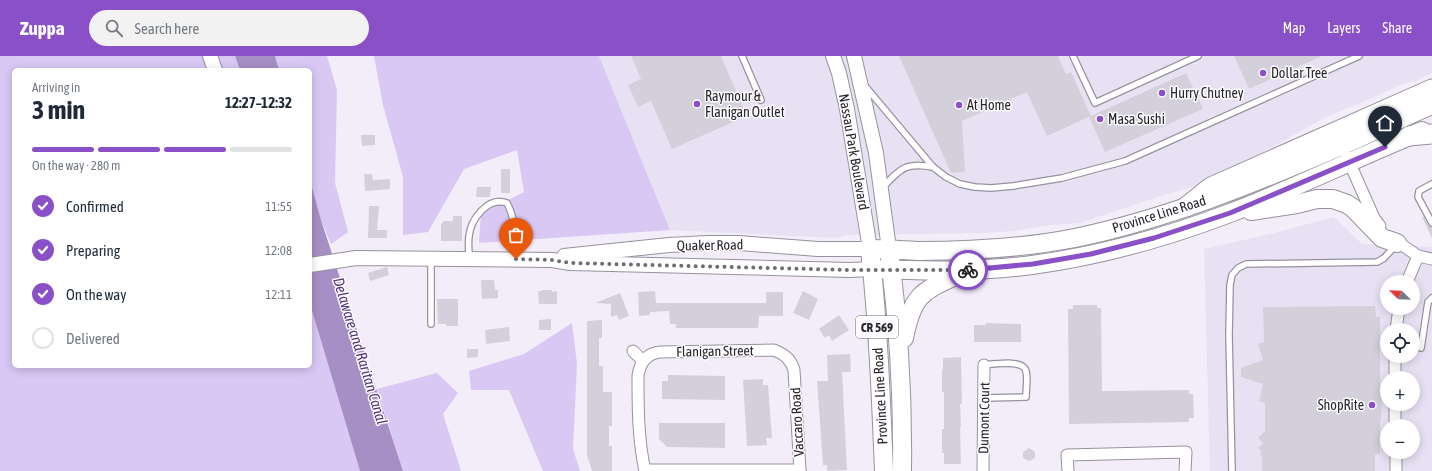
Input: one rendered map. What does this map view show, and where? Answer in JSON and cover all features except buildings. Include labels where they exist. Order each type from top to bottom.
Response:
[{"type":"highway","points":[[1186,207],[1211,187],[1432,89]]},
{"type":"highway","points":[[1408,136],[1432,134]]},
{"type":"main road","name":"Province Line Road","points":[[902,471],[903,417],[900,357],[889,249],[918,251],[973,250],[1049,242],[1124,226],[1186,207],[1292,166],[1432,105]]},
{"type":"main road","name":"Province Line Road","points":[[891,270],[968,270],[1033,264],[1091,254],[1160,236],[1230,213],[1432,127]]},
{"type":"main road","points":[[1230,213],[1267,210],[1317,199],[1333,199],[1353,208],[1382,238],[1398,243]]},
{"type":"main road","points":[[870,250],[889,249]]},
{"type":"main road","name":"Province Line Road","points":[[870,250],[881,385],[884,471]]},
{"type":"main road","points":[[872,269],[891,270]]},
{"type":"main road","points":[[900,357],[907,322],[915,301],[931,287],[968,270]]},
{"type":"street","points":[[210,56],[214,68]]},
{"type":"street","name":"Nassau Park Boulevard","points":[[833,56],[839,73],[847,109],[870,250]]},
{"type":"street","name":"Nassau Park Boulevard","points":[[854,56],[861,81],[876,153],[889,249]]},
{"type":"street","points":[[1342,145],[1374,218],[1384,232],[1418,256],[1432,259]]},
{"type":"street","name":"Quaker Road","points":[[552,260],[566,256],[596,252],[708,243],[739,243],[818,249],[870,250]]},
{"type":"street","points":[[1410,275],[1418,256]]},
{"type":"street","name":"Quaker Road","points":[[312,265],[356,258],[516,259],[552,260],[570,263],[850,270],[872,269]]},
{"type":"street","name":"Flanigan Street","points":[[643,361],[649,355],[656,352],[774,350],[782,353],[788,353],[793,364],[794,373]]},
{"type":"street","points":[[633,351],[643,361],[639,367],[638,376],[638,426],[645,470],[800,470]]},
{"type":"street","name":"Dumont Court","points":[[983,471],[984,365]]},
{"type":"street","name":"Vaccaro Road","points":[[794,373],[800,470]]},
{"type":"street","points":[[1068,471],[1067,455],[1186,452],[1185,471]]},
{"type":"street","points":[[1396,459],[1396,471]]},
{"type":"lane","points":[[742,56],[761,100]]},
{"type":"lane","points":[[1073,56],[1095,103],[1198,56]]},
{"type":"lane","points":[[861,81],[933,167],[946,177],[960,184],[990,188],[1014,186],[1062,178],[1125,161],[1359,56]]},
{"type":"lane","points":[[881,189],[895,174],[907,166],[919,164],[933,167]]},
{"type":"lane","points":[[1432,184],[1419,191],[1418,196],[1432,223]]},
{"type":"lane","points":[[469,259],[469,236],[472,225],[481,212],[491,204],[498,201],[507,203],[511,210],[516,241],[516,259]]},
{"type":"lane","points":[[1232,471],[1229,335],[1230,285],[1232,275],[1238,268],[1246,264],[1377,262],[1384,258],[1398,243]]},
{"type":"lane","points":[[431,259],[431,324]]},
{"type":"lane","points":[[1421,348],[1428,302],[1432,298]]},
{"type":"lane","points":[[984,365],[1017,363],[1023,366],[1026,371],[1026,397],[984,398]]},
{"type":"shaded area","points":[[0,56],[235,56],[239,68],[12,68],[12,368],[312,368],[312,311],[360,471],[0,471]]},
{"type":"shaded area","points":[[275,56],[327,56],[337,90],[335,183],[348,232],[331,244],[321,220],[312,187],[312,68],[278,68]]},
{"type":"shaded area","points":[[374,56],[599,56],[670,230],[479,243],[481,214],[524,192],[517,150],[464,169],[428,232],[403,235],[403,177],[383,105]]},
{"type":"shaded area","points":[[599,56],[1432,56],[1432,73],[1416,81],[1400,85],[1326,117],[1274,146],[1246,165],[1202,184],[1080,223],[1049,225],[1015,231],[982,233],[848,235],[834,238],[670,230]]},
{"type":"shaded area","points":[[1334,217],[1362,244],[1432,247],[1432,471],[1210,471],[1204,249]]},
{"type":"shaded area","points":[[572,323],[577,364],[573,449],[580,471],[543,471],[509,390],[471,390],[469,371],[524,354]]},
{"type":"shaded area","points":[[437,373],[458,393],[443,414],[461,471],[403,471],[377,389]]},
{"type":"water","points":[[235,56],[275,56],[278,68],[239,68]]},
{"type":"water","name":"Delaware and Raritan Canal","points":[[312,187],[321,220],[403,471],[360,471],[312,311]]},
{"type":"way so far","points":[[516,259],[552,260],[570,263],[850,270],[968,270]]},
{"type":"place","name":"Dollar Tree","points":[[1263,73]]},
{"type":"place","name":"Hurry Chutney","points":[[1162,93]]},
{"type":"place","name":"Raymour & Flanigan Outlet","points":[[697,104]]},
{"type":"place","name":"At Home","points":[[959,105]]},
{"type":"place","name":"Masa Sushi","points":[[1100,119]]},
{"type":"place","name":"ShopRite","points":[[1372,405]]},
{"type":"route","points":[[968,270],[1033,264],[1091,254],[1143,242],[1230,213],[1385,147]]}]
